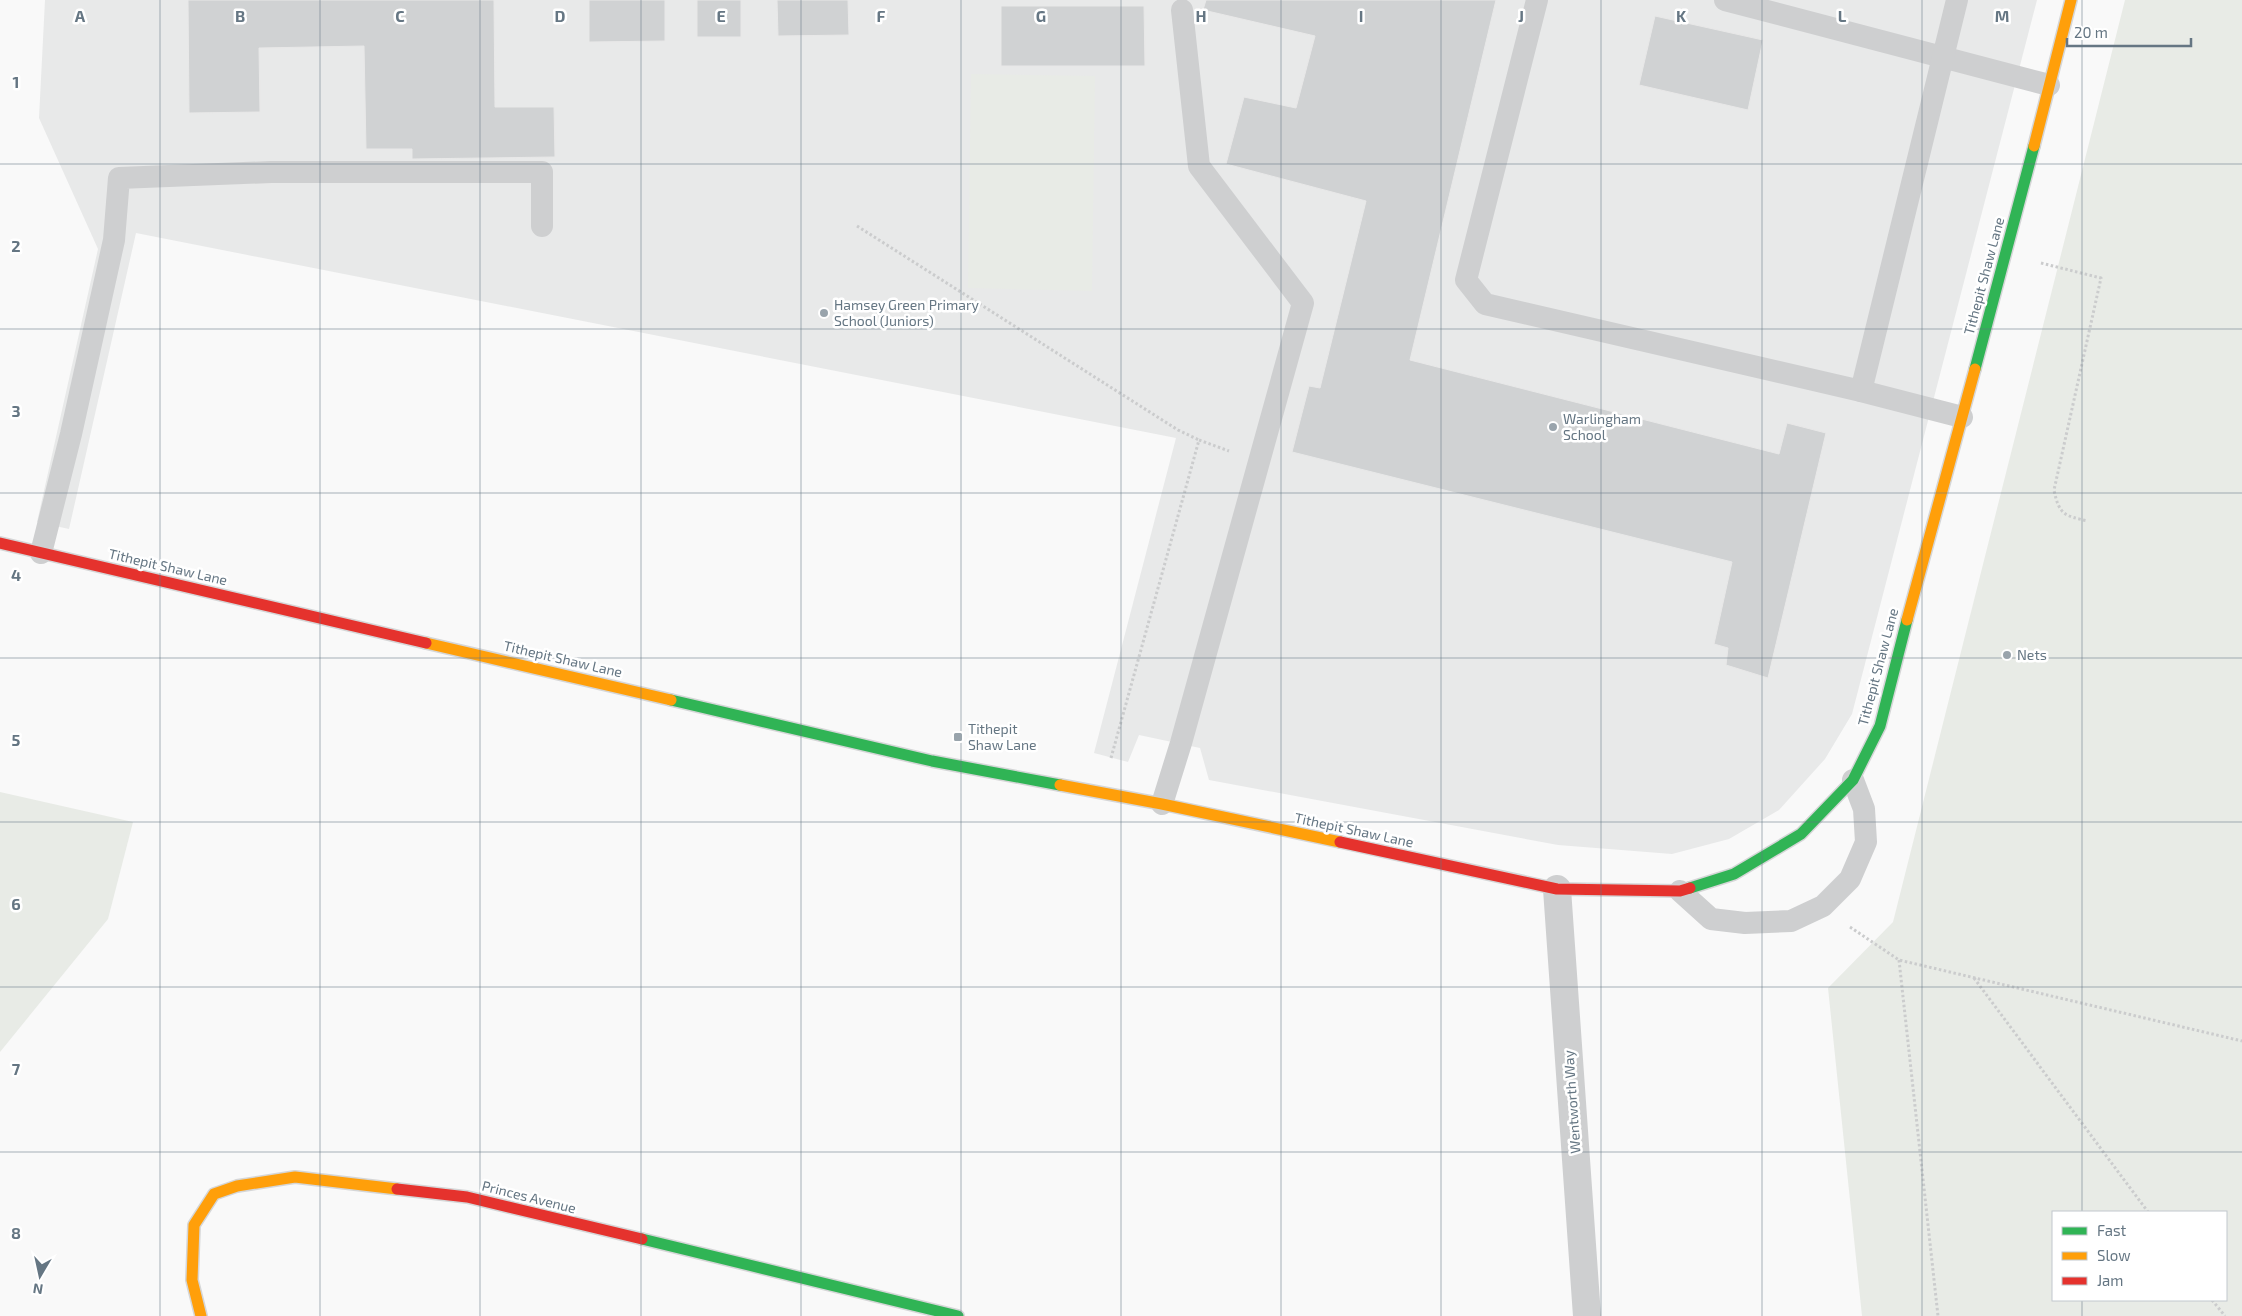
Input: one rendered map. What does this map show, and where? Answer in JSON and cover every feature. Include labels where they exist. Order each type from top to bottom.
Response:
[{"type":"street","name":"Tithepit Shaw Lane","points":[[0,543],[932,761],[1162,804],[1557,889],[1680,891],[1734,874],[1801,834],[1853,780],[1880,726],[2006,254],[2071,0]]},
{"type":"street","name":"Wentworth Way","points":[[1557,889],[1587,1316]]},
{"type":"street","name":"Princes Avenue","points":[[201,1316],[192,1280],[194,1225],[214,1194],[237,1186],[295,1178],[468,1197],[941,1314]]},
{"type":"lane","points":[[1537,0],[1466,280],[1486,304],[1861,391],[1962,417]]},
{"type":"lane","points":[[1725,0],[2050,85]]},
{"type":"lane","points":[[1861,391],[1957,0]]},
{"type":"lane","points":[[1162,804],[1181,743],[1303,302],[1199,166],[1182,10]]},
{"type":"lane","points":[[41,552],[71,434],[114,240],[119,178],[271,172],[542,172],[542,226]]},
{"type":"lane","points":[[1680,891],[1711,919],[1746,923],[1791,921],[1824,906],[1850,880],[1866,842],[1864,809],[1853,780]]},
{"type":"path","points":[[857,226],[1178,430],[1199,440],[1259,461]]},
{"type":"path","points":[[2006,254],[2101,278],[2054,490],[2057,506],[2067,517],[2088,521]]},
{"type":"path","points":[[1101,792],[1199,440]]},
{"type":"path","points":[[1824,906],[1872,943],[1899,960],[2242,1040]]},
{"type":"path","points":[[1899,960],[1938,1316]]},
{"type":"path","points":[[1973,977],[2147,1211]]},
{"type":"path","points":[[2213,1301],[2224,1316]]},
{"type":"shaded area","name":"Warlingham School","points":[[45,0],[2037,0],[1852,714],[1825,759],[1779,810],[1729,839],[1672,854],[1558,845],[1209,780],[1200,748],[1139,735],[1128,762],[1094,753],[1176,438],[136,233],[69,529],[37,522],[98,249],[39,118]]},
{"type":"shaded area","points":[[2125,0],[2242,0],[2242,1316],[1862,1316],[1828,988],[1893,922]]},
{"type":"shaded area","points":[[971,74],[1095,76],[1092,291],[968,288]]},
{"type":"shaded area","points":[[0,792],[133,822],[108,919],[0,1052]]},
{"type":"building","points":[[188,0],[494,0],[495,107],[554,107],[555,157],[412,159],[412,149],[366,149],[364,46],[259,48],[260,112],[189,113]]},
{"type":"building","points":[[589,0],[665,0],[665,41],[589,42]]},
{"type":"building","points":[[697,0],[741,0],[741,37],[697,37]]},
{"type":"building","points":[[777,0],[848,0],[849,35],[778,36]]},
{"type":"building","points":[[1206,0],[1496,0],[1410,360],[1779,454],[1787,423],[1826,433],[1768,678],[1726,665],[1728,648],[1714,644],[1732,562],[1292,452],[1309,386],[1320,388],[1366,201],[1226,164],[1244,97],[1296,108],[1315,36],[1203,10]]},
{"type":"building","points":[[1001,6],[1144,6],[1145,66],[1001,66]]},
{"type":"building","points":[[1655,16],[1763,40],[1748,110],[1639,85]]},
{"type":"traffic: fast","points":[[1975,369],[2034,146]]},
{"type":"traffic: fast","points":[[1690,888],[1734,874],[1801,834],[1853,780],[1880,726],[1907,620]]},
{"type":"traffic: fast","points":[[671,700],[932,761],[1060,785]]},
{"type":"traffic: fast","points":[[642,1239],[958,1316]]},
{"type":"traffic: slow","points":[[2034,146],[2071,0]]},
{"type":"traffic: slow","points":[[1907,620],[1975,369]]},
{"type":"traffic: slow","points":[[426,643],[671,700]]},
{"type":"traffic: slow","points":[[1060,785],[1162,804],[1340,842]]},
{"type":"traffic: slow","points":[[201,1316],[192,1280],[194,1225],[214,1194],[237,1186],[295,1177],[397,1189]]},
{"type":"traffic: jam","points":[[0,543],[426,643]]},
{"type":"traffic: jam","points":[[1340,842],[1557,889],[1680,891],[1690,888]]},
{"type":"traffic: jam","points":[[397,1189],[467,1197],[642,1239]]},
{"type":"place","name":"Hamsey Green Primary School (Juniors)","points":[[824,313]]},
{"type":"place","name":"Warlingham School","points":[[1553,427]]},
{"type":"place","name":"Nets","points":[[2007,655]]},
{"type":"place","name":"Tithepit Shaw Lane","points":[[958,737]]}]
